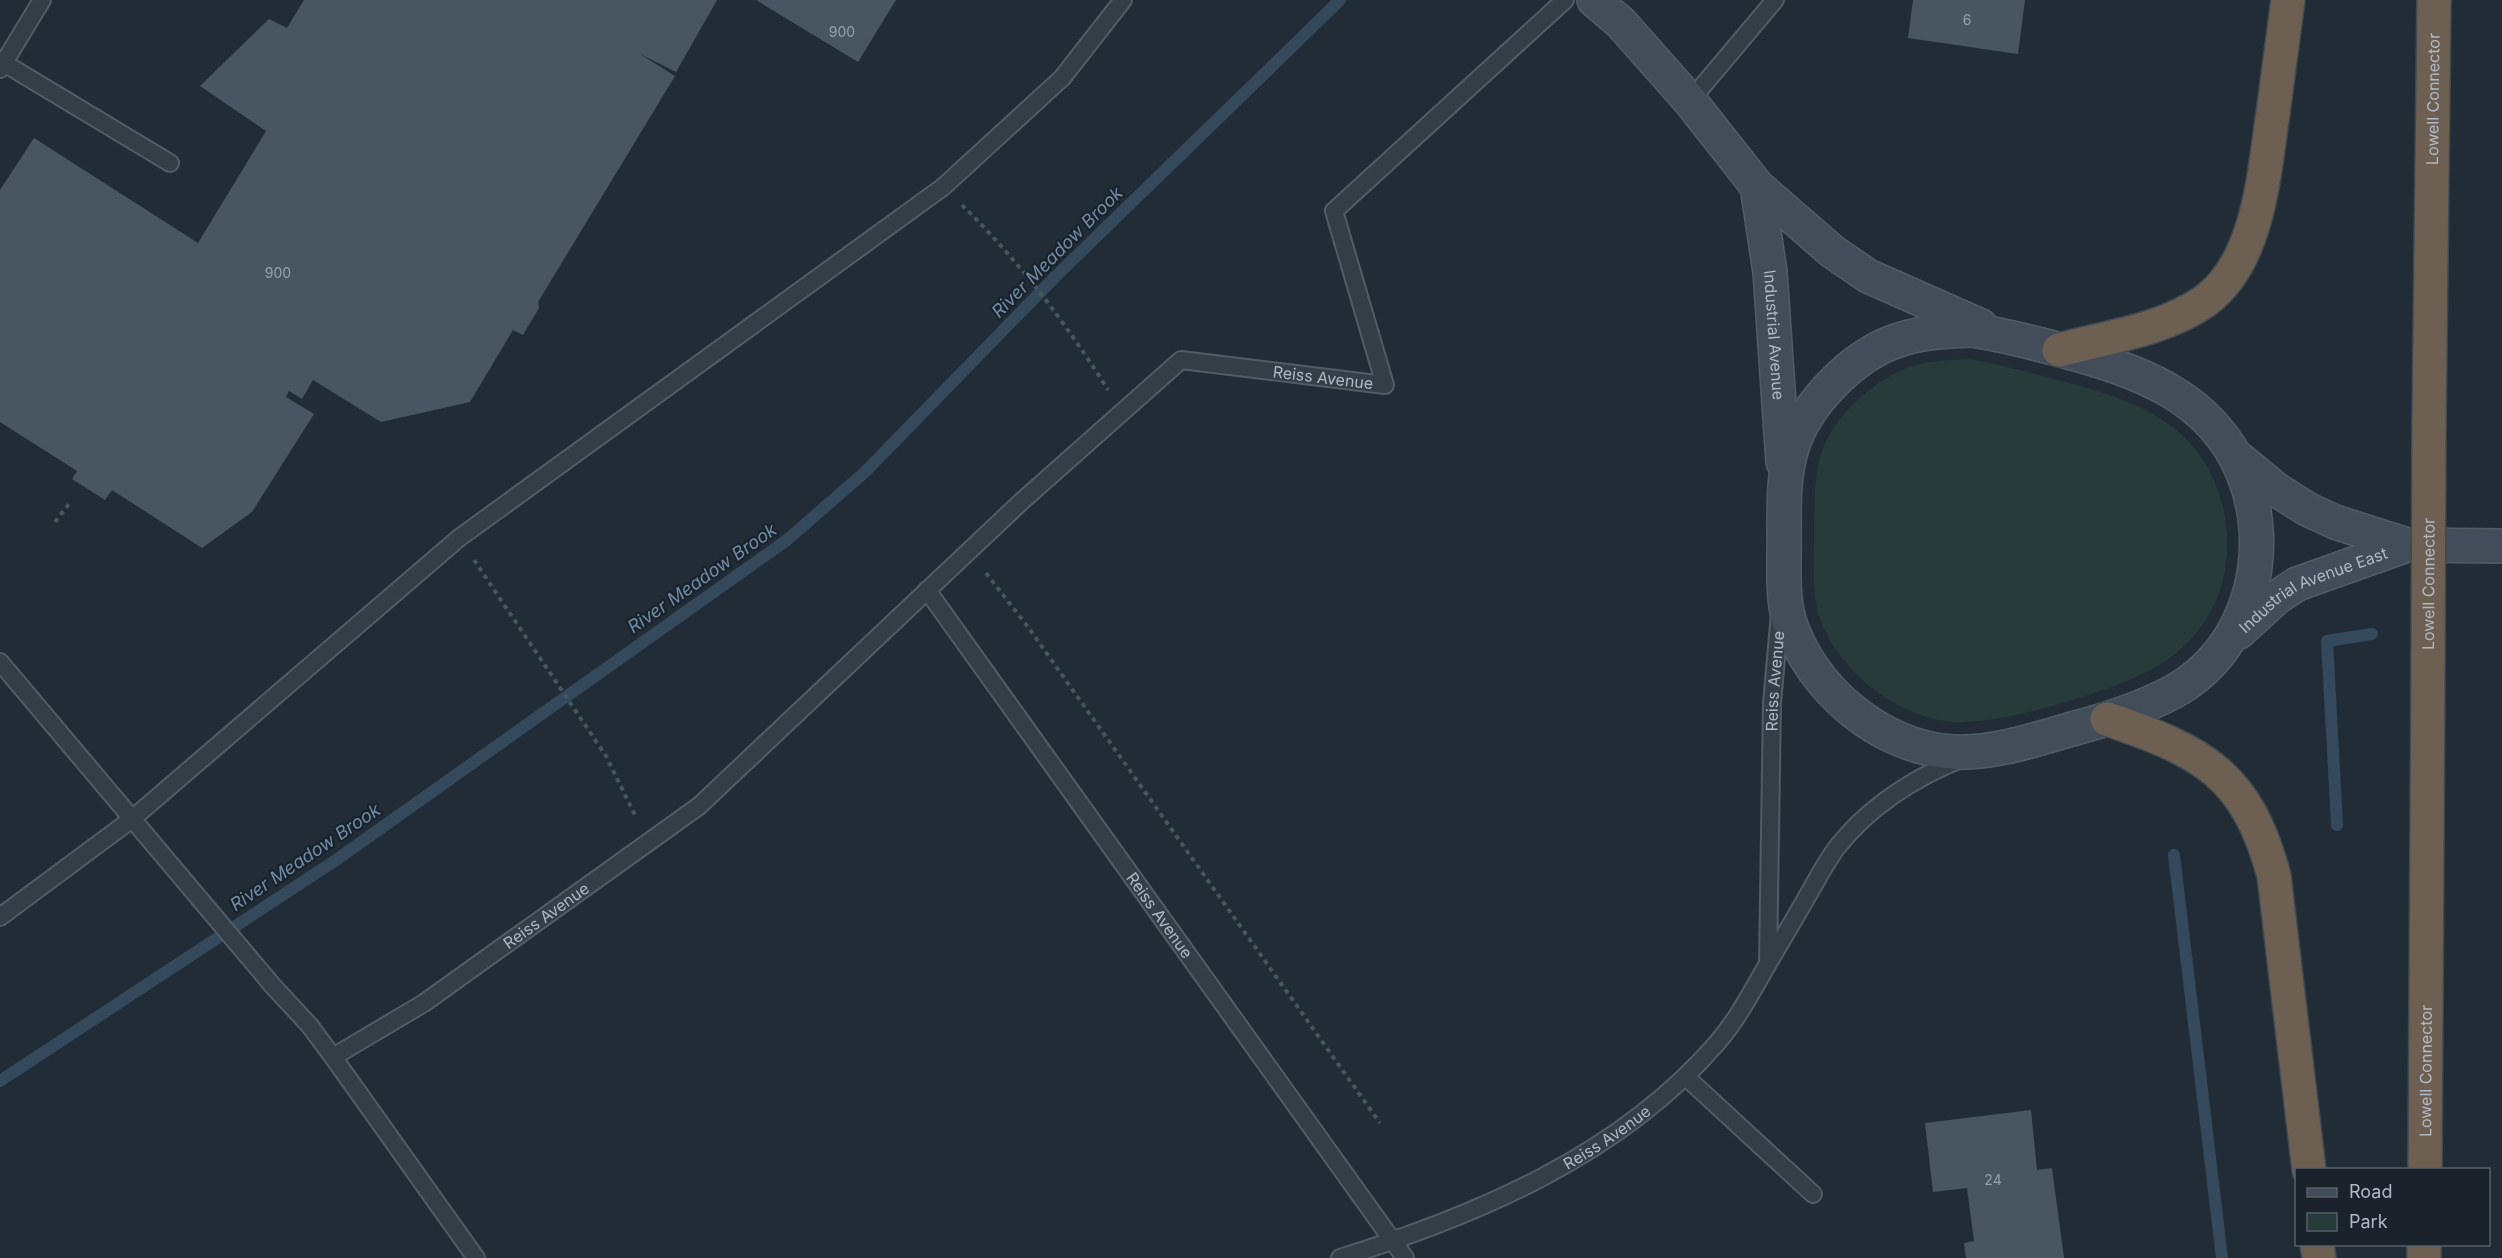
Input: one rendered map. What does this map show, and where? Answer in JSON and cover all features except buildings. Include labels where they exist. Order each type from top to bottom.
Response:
[{"type":"highway","points":[[2059,350],[2180,316],[2206,300],[2227,279],[2242,252],[2254,222],[2262,190],[2288,0]]},
{"type":"highway","name":"Lowell Connector","points":[[2425,1168],[2434,0]]},
{"type":"highway","points":[[2107,719],[2151,734],[2183,749],[2211,767],[2234,787],[2252,812],[2266,844],[2274,876],[2308,1168]]},
{"type":"main road","points":[[1594,0],[1621,23],[1690,101],[1758,186],[1833,252],[1868,276],[2003,335]]},
{"type":"main road","name":"Industrial Avenue","points":[[1758,186],[1770,272],[1785,484]]},
{"type":"main road","points":[[1970,330],[2003,335],[2059,350],[2103,361],[2139,374],[2168,389],[2193,406],[2217,429],[2236,457],[2248,487],[2257,523],[2257,557],[2253,585],[2242,616],[2226,644],[2204,670],[2175,691],[2107,719],[2017,745],[1952,752],[1921,745],[1885,732],[1855,712],[1825,686],[1804,654],[1788,618],[1784,578],[1785,484],[1791,449],[1807,413],[1832,384],[1861,360],[1896,340],[1934,332],[1970,330]]},
{"type":"main road","name":"Industrial Avenue East","points":[[2236,457],[2277,490],[2307,509],[2335,522],[2407,545],[2502,546]]},
{"type":"main road","name":"Industrial Avenue East","points":[[2226,644],[2276,598],[2297,584],[2407,545]]},
{"type":"lane","points":[[42,0],[2,66],[170,163]]},
{"type":"lane","points":[[0,917],[132,819],[459,538],[943,187],[1062,78],[1123,0]]},
{"type":"lane","name":"Reiss Avenue","points":[[333,1057],[424,1003],[699,806],[1022,501],[1181,360],[1385,385],[1334,212],[1565,0]]},
{"type":"lane","points":[[1690,101],[1774,0]]},
{"type":"lane","name":"Reiss Avenue","points":[[1768,964],[1772,703],[1784,578]]},
{"type":"lane","name":"Reiss Avenue","points":[[927,590],[1405,1258]]},
{"type":"lane","points":[[0,662],[273,986],[310,1026],[476,1258]]},
{"type":"lane","name":"Reiss Avenue","points":[[1340,1258],[1471,1212],[1592,1149],[1640,1116],[1686,1077],[1719,1041],[1744,1006],[1836,848],[1857,824],[1911,783],[1983,750]]},
{"type":"lane","points":[[1686,1077],[1813,1194]]},
{"type":"path","points":[[959,203],[992,234],[1076,339],[1122,413]]},
{"type":"path","points":[[55,522],[69,504]]},
{"type":"path","points":[[472,556],[606,756],[648,843]]},
{"type":"path","points":[[984,570],[1028,627],[1380,1123]]},
{"type":"green space","points":[[1969,359],[2022,370],[2101,392],[2146,410],[2161,419],[2174,428],[2196,450],[2212,477],[2223,506],[2227,536],[2225,567],[2217,597],[2203,624],[2182,648],[2164,662],[2122,683],[2047,707],[2008,717],[1954,722],[1932,719],[1889,700],[1851,669],[1836,650],[1825,630],[1815,600],[1815,497],[1819,460],[1824,445],[1841,417],[1865,393],[1907,368],[1929,362]]},
{"type":"waterway","name":"River Meadow Brook","points":[[0,1081],[336,860],[787,540],[865,472],[1056,276],[1340,0]]},
{"type":"waterway","points":[[2337,825],[2327,641],[2372,634]]},
{"type":"waterway","points":[[2174,855],[2222,1258]]}]
